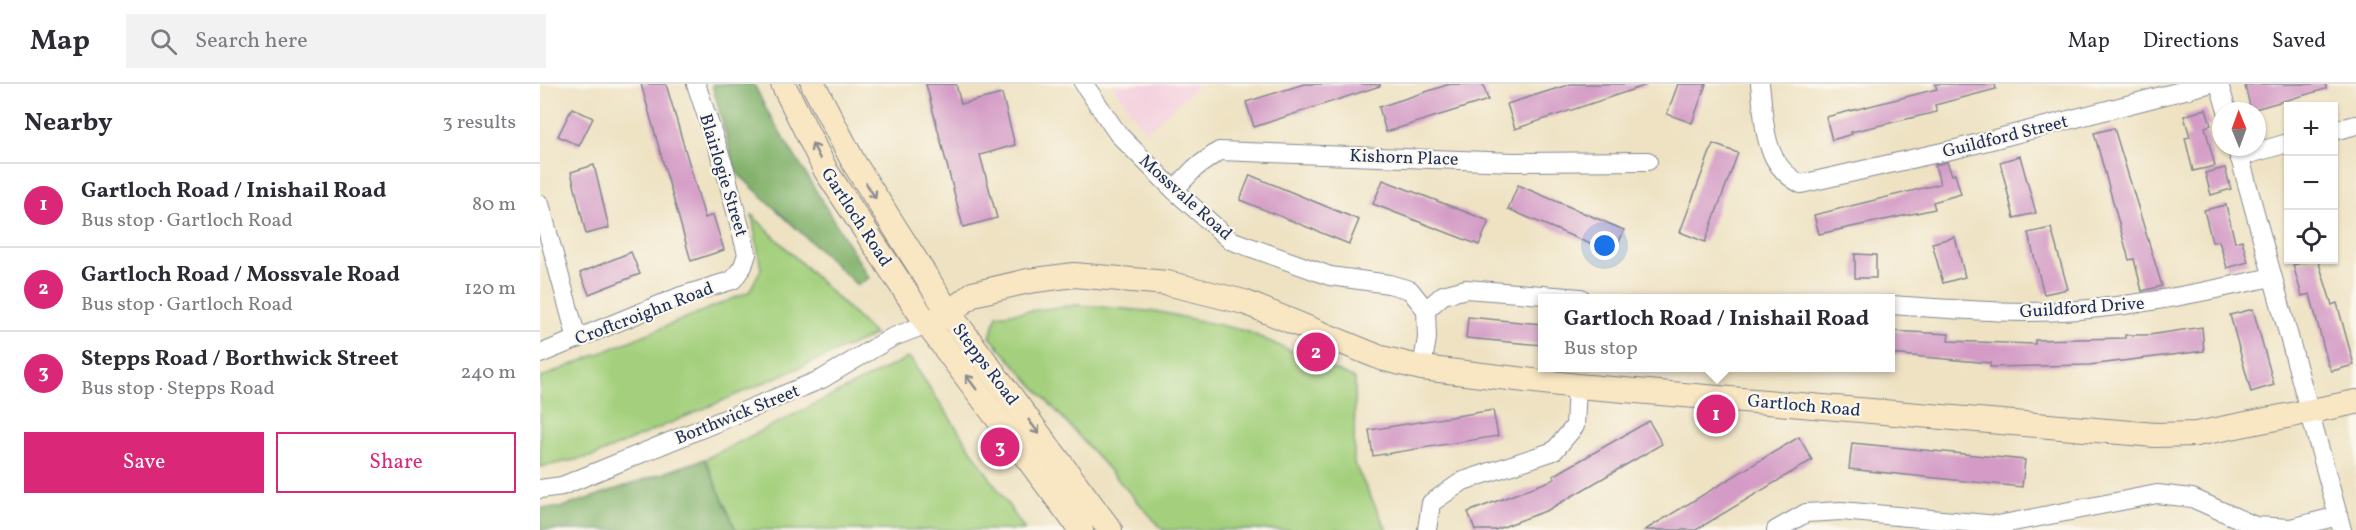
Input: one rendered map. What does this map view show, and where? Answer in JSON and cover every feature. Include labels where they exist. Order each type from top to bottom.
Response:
[{"type":"main road","name":"Gartloch Road","points":[[783,84],[826,171],[927,324],[949,313],[973,294],[1028,281],[1074,275],[1167,283],[1244,302],[1381,358],[1422,368],[1577,386],[2155,435],[2196,434],[2356,402]]},
{"type":"main road","name":"Gartloch Road","points":[[813,84],[854,163],[949,313]]},
{"type":"main road","name":"Stepps Road","points":[[949,313],[1110,530]]},
{"type":"main road","name":"Stepps Road","points":[[927,324],[1081,530]]},
{"type":"street","name":"Blairlogie Street","points":[[696,84],[725,170],[747,254],[743,266]]},
{"type":"street","name":"Mossvale Road","points":[[1084,84],[1118,134],[1174,190],[1230,240],[1330,276],[1389,284],[1410,290],[1426,310]]},
{"type":"street","name":"Guildford Street","points":[[1760,84],[1768,142],[1774,160],[1785,176],[1801,184],[1971,146],[2208,84]]},
{"type":"street","points":[[2220,84],[2225,102]]},
{"type":"street","points":[[2338,130],[2356,125]]},
{"type":"street","points":[[2266,147],[2284,144]]},
{"type":"street","name":"Kishorn Place","points":[[1174,190],[1195,168],[1219,151],[1514,162],[1648,161]]},
{"type":"street","points":[[1776,530],[1806,513],[1840,511],[1998,525],[2157,494],[2192,498],[2255,526],[2291,528],[2340,523],[2239,156]]},
{"type":"street","points":[[540,204],[577,339]]},
{"type":"street","name":"Croftcroighn Road","points":[[540,354],[681,296],[733,280],[743,266]]},
{"type":"street","name":"Guildford Drive","points":[[1895,305],[1995,312],[2076,310],[2165,300],[2272,277]]},
{"type":"street","points":[[1422,368],[1427,339],[1426,310],[1443,295],[1466,289],[1538,295]]},
{"type":"street","name":"Borthwick Street","points":[[540,489],[562,486],[822,379],[891,338],[927,324]]},
{"type":"street","points":[[1427,530],[1431,503],[1463,481],[1554,451],[1575,426],[1577,386]]},
{"type":"shaded area","points":[[1112,84],[1200,84],[1146,132]]},
{"type":"green space","points":[[712,84],[754,84],[766,109],[869,278],[857,285],[736,172]]},
{"type":"green space","points":[[752,215],[875,335],[594,456],[540,467],[540,378],[749,292],[761,269]]},
{"type":"green space","points":[[1077,305],[1160,312],[1246,331],[1355,379],[1354,463],[1387,530],[1163,530],[990,337],[997,315]]},
{"type":"green space","points":[[909,357],[1025,530],[736,530],[705,459]]},
{"type":"green space","points":[[705,459],[736,530],[540,530],[540,508],[560,508]]},
{"type":"building","points":[[641,84],[666,84],[705,218],[713,215],[724,250],[691,261]]},
{"type":"building","points":[[926,84],[956,84],[961,104],[1002,94],[1015,145],[980,155],[997,218],[963,227]]},
{"type":"building","points":[[1304,84],[1380,84],[1380,86],[1254,127],[1246,102]]},
{"type":"building","points":[[1450,84],[1483,84],[1488,100],[1386,132],[1379,107]]},
{"type":"building","points":[[1571,84],[1647,85],[1515,129],[1507,104]]},
{"type":"building","points":[[1678,84],[1706,84],[1692,123],[1667,114]]},
{"type":"building","points":[[1935,84],[1995,84],[1996,89],[1935,105],[1937,112],[1851,132],[1852,134],[1832,140],[1826,117],[1937,89]]},
{"type":"building","points":[[2253,84],[2326,84],[2326,89],[2266,106],[2266,102],[2249,102],[2245,86]]},
{"type":"building","points":[[572,108],[593,118],[579,146],[558,136]]},
{"type":"building","points":[[2206,109],[2211,125],[2205,127],[2215,166],[2193,171],[2185,138],[2190,137],[2184,116]]},
{"type":"building","points":[[2114,128],[2162,286],[2142,291],[2134,259],[2129,260],[2094,133]]},
{"type":"building","points":[[1713,144],[1738,153],[1705,242],[1680,232]]},
{"type":"building","points":[[2020,156],[2036,213],[2014,218],[2000,162]]},
{"type":"building","points":[[1947,162],[1952,175],[1955,174],[1961,194],[1933,202],[1935,209],[1819,234],[1814,215],[1940,184],[1935,165]]},
{"type":"building","points":[[594,165],[609,228],[586,234],[571,172]]},
{"type":"building","points":[[2225,168],[2231,189],[2211,195],[2205,173]]},
{"type":"building","points":[[1250,175],[1359,220],[1349,244],[1240,200]]},
{"type":"building","points":[[1383,180],[1489,221],[1479,245],[1373,204]]},
{"type":"building","points":[[1518,185],[1624,230],[1614,254],[1508,209]]},
{"type":"building","points":[[2226,205],[2235,242],[2242,240],[2248,262],[2227,268],[2219,241],[2212,242],[2204,210]]},
{"type":"building","points":[[2051,228],[2068,289],[2044,294],[2028,233]]},
{"type":"building","points":[[1955,237],[1965,277],[1943,283],[1932,243]]},
{"type":"building","points":[[631,252],[640,274],[589,294],[580,273]]},
{"type":"building","points":[[1855,254],[1876,255],[1876,278],[1855,278]]},
{"type":"building","points":[[2319,264],[2332,305],[2337,303],[2354,365],[2332,371],[2328,364],[2310,294],[2302,296],[2293,265]]},
{"type":"building","points":[[2253,309],[2274,385],[2251,392],[2230,315]]},
{"type":"building","points":[[1468,317],[1538,324],[1538,345],[1466,338]]},
{"type":"building","points":[[2202,327],[2204,351],[2089,365],[1990,367],[1990,363],[1895,354],[1895,331],[1949,334],[1948,341],[2035,344],[2035,340],[2125,338],[2125,335],[2149,335]]},
{"type":"building","points":[[1493,410],[1498,436],[1373,456],[1369,430]]},
{"type":"building","points":[[1649,421],[1662,444],[1548,510],[1495,530],[1475,530],[1468,512],[1555,479],[1553,476]]},
{"type":"building","points":[[1799,437],[1812,460],[1696,530],[1645,530]]},
{"type":"building","points":[[1852,443],[2025,460],[2022,487],[1849,469]]},
{"type":"place","name":"Gartloch Road / Mossvale Road","points":[[1316,352]]},
{"type":"place","name":"Gartloch Road / Inishail Road","points":[[1716,414]]},
{"type":"place","name":"Stepps Road / Borthwick Street","points":[[1000,447]]}]
